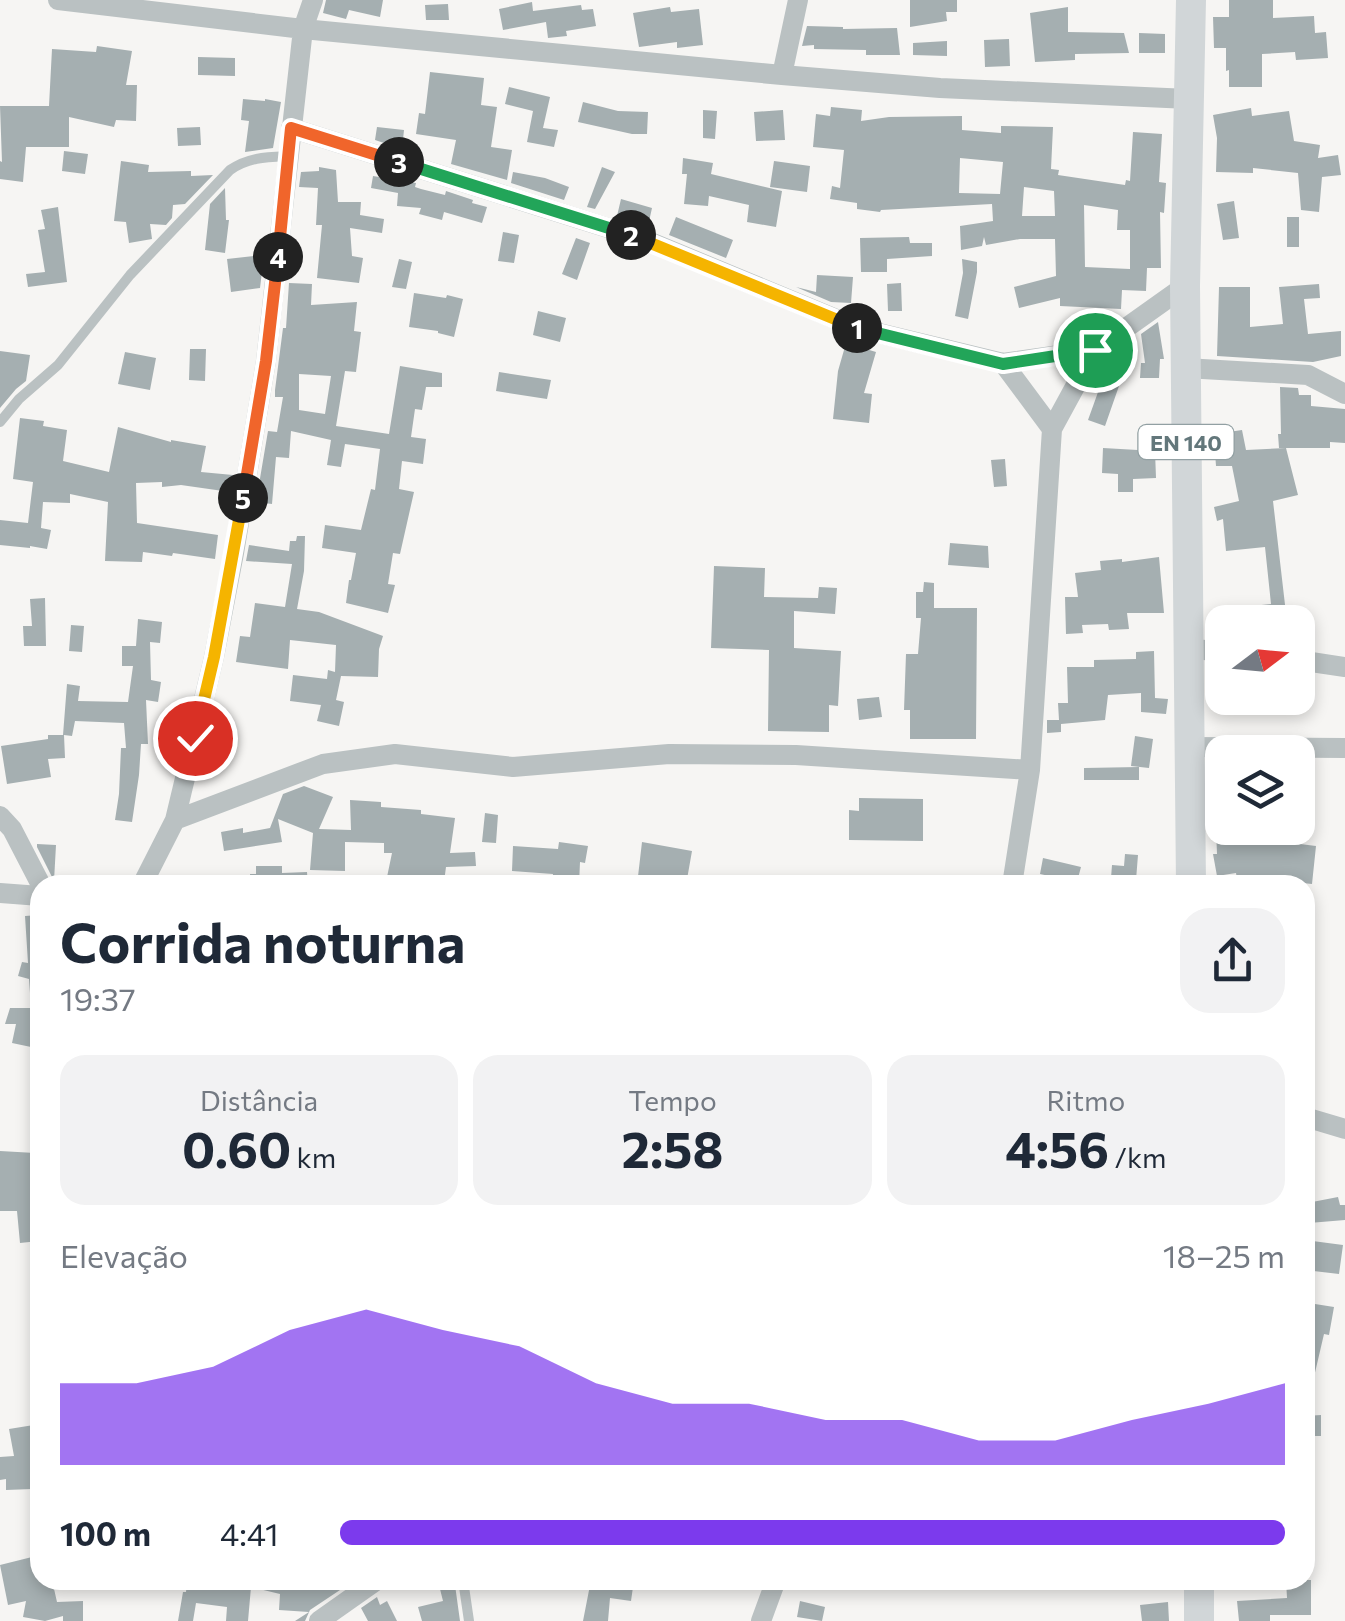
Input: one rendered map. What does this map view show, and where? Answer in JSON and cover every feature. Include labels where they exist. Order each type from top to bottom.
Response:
[{"type":"main road","name":"EN 140","points":[[1191,0],[1185,286],[1191,875]]},
{"type":"main road","points":[[1198,1590],[1199,1621]]},
{"type":"street","points":[[58,0],[782,75],[940,88],[1189,99]]},
{"type":"street","points":[[147,875],[176,820],[214,657],[266,361],[302,28],[314,0]]},
{"type":"street","points":[[782,75],[798,0]]},
{"type":"street","points":[[291,128],[643,239],[858,328],[1003,364],[1095,350]]},
{"type":"street","points":[[1014,875],[1030,770],[1052,429],[1095,350],[1185,286]]},
{"type":"street","points":[[1003,364],[1052,429]]},
{"type":"street","points":[[1185,368],[1308,375],[1345,394]]},
{"type":"street","points":[[1188,648],[1205,650]]},
{"type":"street","points":[[1315,663],[1345,667]]},
{"type":"street","points":[[1190,747],[1345,748]]},
{"type":"street","points":[[176,820],[323,764],[395,754],[513,767],[688,754],[796,755],[1030,770]]},
{"type":"street","points":[[0,816],[12,829],[36,875]]},
{"type":"street","points":[[0,893],[30,895]]},
{"type":"street","points":[[1315,1120],[1345,1129]]},
{"type":"street","points":[[320,1621],[362,1590]]},
{"type":"street","points":[[761,1621],[772,1590]]},
{"type":"lane","points":[[0,422],[19,399],[58,365],[130,275],[230,170],[257,158],[289,156]]},
{"type":"lane","points":[[464,1590],[469,1621]]},
{"type":"building","points":[[326,0],[383,0],[380,17],[349,10],[346,19],[323,13]]},
{"type":"building","points":[[910,0],[957,0],[957,12],[946,12],[947,21],[910,27]]},
{"type":"building","points":[[1229,0],[1273,0],[1273,18],[1314,16],[1315,33],[1326,32],[1328,58],[1296,60],[1295,52],[1262,54],[1262,87],[1229,87],[1226,48],[1214,48],[1213,17],[1229,17]]},
{"type":"building","points":[[532,2],[533,11],[581,5],[582,10],[593,9],[596,26],[548,38],[546,22],[503,30],[499,9]]},
{"type":"building","points":[[448,4],[449,20],[426,20],[425,5]]},
{"type":"building","points":[[670,7],[671,12],[699,9],[703,45],[677,48],[677,42],[639,47],[633,13]]},
{"type":"building","points":[[1068,7],[1068,32],[1124,33],[1129,53],[1075,54],[1075,60],[1035,62],[1030,13]]},
{"type":"building","points":[[807,26],[897,28],[900,55],[866,55],[866,50],[802,46]]},
{"type":"building","points":[[1139,33],[1165,34],[1165,53],[1139,53]]},
{"type":"building","points":[[1009,39],[1010,66],[985,67],[984,40]]},
{"type":"building","points":[[947,41],[947,56],[913,55],[913,43]]},
{"type":"building","points":[[97,46],[132,51],[126,85],[137,85],[136,121],[116,120],[114,127],[69,117],[69,147],[26,147],[23,182],[0,179],[0,106],[49,106],[52,49],[96,52]]},
{"type":"building","points":[[198,57],[235,58],[235,76],[198,75]]},
{"type":"building","points":[[430,72],[484,78],[481,105],[497,107],[491,147],[512,150],[507,180],[451,164],[456,140],[416,134],[419,113],[425,114]]},
{"type":"building","points":[[509,87],[550,97],[543,128],[558,130],[554,147],[527,142],[533,111],[505,104]]},
{"type":"building","points":[[243,99],[281,102],[273,148],[245,152],[249,121],[241,120]]},
{"type":"building","points":[[583,102],[618,111],[648,112],[647,134],[578,122]]},
{"type":"building","points":[[831,107],[862,110],[861,121],[962,116],[962,130],[1001,133],[1001,126],[1053,127],[1051,169],[1059,170],[1058,175],[1125,185],[1126,180],[1130,181],[1133,132],[1162,134],[1159,182],[1166,183],[1164,213],[1160,212],[1161,268],[1147,268],[1146,291],[1122,290],[1121,309],[1060,306],[1060,298],[1019,308],[1014,287],[1056,276],[1055,239],[1020,239],[986,245],[984,237],[982,246],[961,250],[960,226],[993,221],[992,204],[880,212],[830,199],[832,186],[840,188],[844,150],[813,147],[816,114],[830,116]],"holes":[[[960,158],[1003,162],[1000,194],[959,193]],[[1024,187],[1054,191],[1055,216],[1022,216]],[[1084,205],[1118,210],[1117,230],[1130,230],[1130,269],[1085,267]]]},
{"type":"building","points":[[1251,108],[1252,116],[1289,111],[1294,141],[1320,145],[1318,158],[1338,155],[1341,175],[1322,177],[1319,212],[1301,210],[1298,173],[1253,168],[1253,173],[1216,172],[1213,115]]},
{"type":"building","points":[[703,110],[717,111],[715,139],[703,138]]},
{"type":"building","points":[[783,110],[785,140],[756,141],[754,112]]},
{"type":"building","points":[[200,127],[201,145],[178,146],[177,128]]},
{"type":"building","points":[[377,127],[404,130],[402,149],[375,140]]},
{"type":"building","points":[[64,151],[88,154],[85,174],[62,171]]},
{"type":"building","points":[[683,158],[713,163],[711,174],[782,191],[776,227],[747,222],[749,205],[709,196],[708,206],[684,204],[687,174],[682,174]]},
{"type":"building","points":[[121,161],[149,165],[148,172],[213,175],[185,204],[173,205],[172,218],[166,225],[150,224],[152,239],[129,243],[126,222],[114,221]]},
{"type":"building","points":[[774,161],[810,166],[807,192],[770,187]]},
{"type":"building","points":[[319,167],[336,170],[338,202],[361,202],[360,215],[384,219],[382,233],[350,228],[352,256],[363,258],[359,283],[317,278],[322,225],[316,225],[318,188],[299,187],[301,172],[319,171]]},
{"type":"building","points":[[602,167],[615,172],[595,209],[587,207]]},
{"type":"building","points":[[513,172],[569,187],[564,200],[511,183]]},
{"type":"building","points":[[373,176],[416,183],[415,187],[421,189],[445,195],[446,191],[473,200],[472,203],[487,207],[482,223],[444,212],[442,220],[419,214],[421,208],[397,206],[398,193],[371,188]]},
{"type":"building","points":[[225,188],[229,220],[225,253],[205,250],[210,204]]},
{"type":"building","points":[[621,199],[652,208],[648,226],[617,216]]},
{"type":"building","points":[[1234,201],[1239,238],[1223,240],[1217,204]]},
{"type":"building","points":[[58,207],[67,282],[28,287],[26,274],[45,272],[38,230],[45,229],[41,210]]},
{"type":"building","points":[[676,217],[733,240],[726,258],[669,235]]},
{"type":"building","points":[[1287,217],[1299,217],[1299,247],[1287,247]]},
{"type":"building","points":[[503,232],[519,235],[514,263],[498,261]]},
{"type":"building","points":[[909,237],[910,243],[932,243],[932,256],[887,259],[887,272],[861,272],[860,238]]},
{"type":"building","points":[[576,238],[590,243],[577,280],[562,274]]},
{"type":"building","points":[[264,255],[260,288],[231,292],[227,259]]},
{"type":"building","points":[[399,259],[412,262],[406,289],[392,287]]},
{"type":"building","points":[[962,259],[977,262],[968,319],[955,316]]},
{"type":"building","points":[[817,275],[853,277],[851,303],[831,302],[796,287],[816,292]]},
{"type":"building","points":[[289,283],[312,284],[311,305],[357,302],[354,331],[361,332],[356,372],[345,371],[336,426],[389,434],[400,366],[442,373],[442,387],[426,387],[422,410],[415,409],[411,437],[426,439],[423,464],[402,461],[399,489],[414,492],[400,554],[393,553],[388,584],[395,585],[388,613],[346,603],[356,553],[322,548],[325,525],[361,530],[371,489],[375,490],[380,449],[345,444],[341,467],[327,465],[331,440],[291,431],[289,458],[276,457],[272,504],[256,502],[268,431],[277,432],[283,397],[275,397],[275,390]],"holes":[[[299,374],[331,376],[325,414],[299,410]]]},
{"type":"building","points":[[901,283],[902,311],[888,311],[887,284]]},
{"type":"building","points":[[1319,284],[1320,298],[1304,299],[1308,334],[1341,331],[1341,356],[1313,362],[1217,356],[1219,287],[1250,287],[1250,327],[1283,324],[1279,287]]},
{"type":"building","points":[[414,293],[463,299],[454,337],[409,327]]},
{"type":"building","points":[[538,311],[566,318],[560,342],[533,335]]},
{"type":"building","points":[[1158,322],[1164,359],[1160,359],[1159,378],[1140,378],[1141,363],[1145,363],[1141,334]]},
{"type":"building","points":[[846,343],[876,352],[864,393],[872,394],[869,423],[833,419],[838,371]]},
{"type":"building","points":[[190,349],[206,349],[205,381],[189,380]]},
{"type":"building","points":[[0,351],[30,355],[26,381],[0,408]]},
{"type":"building","points":[[125,352],[156,358],[150,390],[118,384]]},
{"type":"building","points":[[499,372],[551,380],[547,399],[496,391]]},
{"type":"building","points":[[1102,381],[1119,386],[1105,426],[1088,420]]},
{"type":"building","points":[[1280,387],[1298,388],[1299,395],[1311,395],[1311,406],[1345,409],[1345,443],[1330,442],[1330,448],[1279,448]]},
{"type":"building","points":[[20,418],[44,421],[43,426],[67,430],[63,461],[109,472],[118,427],[171,442],[206,446],[201,472],[233,475],[230,492],[181,485],[162,487],[162,482],[136,483],[137,523],[218,535],[215,559],[143,552],[142,562],[105,561],[108,502],[70,494],[70,503],[43,502],[41,528],[51,530],[47,549],[0,545],[0,520],[28,523],[33,482],[13,479]]},
{"type":"building","points":[[1242,430],[1246,450],[1286,448],[1298,495],[1273,501],[1285,605],[1262,605],[1271,604],[1265,547],[1226,551],[1223,519],[1217,521],[1214,507],[1239,501],[1232,466],[1216,466],[1215,434]]},
{"type":"building","points":[[1103,448],[1155,451],[1156,478],[1133,479],[1133,492],[1118,492],[1118,474],[1102,473]]},
{"type":"building","points":[[1005,459],[1007,486],[994,487],[991,460]]},
{"type":"building","points":[[297,536],[305,536],[297,609],[319,612],[383,636],[378,677],[341,676],[336,700],[344,702],[339,726],[317,721],[321,705],[290,701],[293,675],[327,679],[328,670],[335,672],[336,645],[290,640],[288,669],[236,662],[240,636],[250,637],[255,603],[285,607],[292,564],[246,561],[249,545],[289,551],[290,541],[296,541]]},
{"type":"building","points":[[950,543],[988,546],[989,568],[948,565]]},
{"type":"building","points":[[1159,557],[1164,613],[1127,613],[1129,629],[1109,630],[1108,624],[1082,625],[1083,633],[1066,634],[1065,597],[1078,597],[1075,573],[1101,570],[1100,561]]},
{"type":"building","points":[[714,566],[765,568],[764,597],[818,598],[819,587],[837,588],[835,614],[794,611],[794,648],[841,651],[838,706],[829,705],[829,732],[768,731],[769,650],[711,648]]},
{"type":"building","points":[[924,582],[934,583],[934,608],[977,608],[976,739],[910,739],[910,710],[904,710],[906,654],[918,654],[921,618],[916,618],[916,592],[923,592]]},
{"type":"building","points":[[45,598],[46,646],[24,646],[23,626],[32,626],[30,599]]},
{"type":"building","points":[[138,619],[162,622],[160,643],[150,642],[151,680],[161,682],[158,702],[146,700],[148,744],[141,744],[132,822],[115,820],[121,748],[126,748],[124,723],[75,721],[72,736],[64,735],[65,758],[48,759],[51,777],[7,784],[1,746],[63,735],[67,684],[80,686],[78,701],[128,702],[133,666],[122,666],[122,646],[136,646]]},
{"type":"building","points":[[71,625],[84,626],[82,652],[69,651]]},
{"type":"building","points":[[1154,651],[1155,698],[1168,699],[1166,714],[1141,712],[1141,693],[1108,695],[1105,720],[1061,724],[1061,732],[1047,733],[1047,720],[1059,720],[1058,703],[1068,703],[1067,667],[1094,667],[1094,660],[1136,659],[1136,652]]},
{"type":"building","points":[[879,697],[882,717],[859,720],[857,699]]},
{"type":"building","points":[[1135,736],[1153,739],[1149,768],[1131,766]]},
{"type":"building","points":[[1139,767],[1139,780],[1084,780],[1084,768]]},
{"type":"building","points":[[304,786],[333,797],[319,829],[351,830],[350,800],[381,802],[381,807],[455,818],[450,853],[475,852],[476,866],[446,867],[445,875],[387,875],[392,853],[384,853],[384,843],[345,842],[345,871],[310,870],[313,833],[278,819],[282,842],[224,851],[221,832],[270,828],[283,794]]},
{"type":"building","points":[[859,798],[923,799],[923,841],[849,840],[849,810],[859,811]]},
{"type":"building","points":[[485,813],[498,815],[496,843],[482,842]]},
{"type":"building","points":[[559,842],[588,846],[585,863],[580,862],[579,875],[512,871],[513,846],[558,849]]},
{"type":"building","points":[[642,842],[692,851],[688,875],[638,875]]},
{"type":"building","points":[[56,845],[54,875],[51,875],[37,847]]},
{"type":"building","points":[[1217,845],[1316,846],[1313,875],[1217,875],[1213,854],[1217,854]]},
{"type":"building","points":[[1125,854],[1138,855],[1136,875],[1111,875],[1112,865],[1124,866]]},
{"type":"building","points":[[1043,858],[1081,867],[1079,875],[1040,874]]},
{"type":"building","points":[[256,866],[282,866],[282,873],[307,875],[250,874],[256,874]]},
{"type":"building","points":[[25,916],[30,916],[30,993],[29,979],[18,976],[22,962],[28,963]]},
{"type":"building","points":[[10,1008],[30,1008],[30,1047],[12,1043],[16,1024],[5,1024]]},
{"type":"building","points":[[0,1151],[30,1153],[30,1242],[20,1243],[17,1211],[0,1211]]},
{"type":"building","points":[[1338,1197],[1340,1205],[1345,1205],[1345,1220],[1315,1222],[1315,1201]]},
{"type":"building","points":[[1315,1241],[1343,1245],[1339,1274],[1315,1271]]},
{"type":"building","points":[[1315,1304],[1334,1307],[1329,1335],[1324,1334],[1315,1373]]},
{"type":"building","points":[[1315,1415],[1321,1415],[1321,1436],[1315,1436]]},
{"type":"building","points":[[30,1426],[30,1489],[6,1490],[6,1479],[0,1480],[0,1457],[14,1456],[9,1429]]},
{"type":"building","points":[[30,1558],[30,1590],[54,1590],[57,1602],[83,1601],[83,1621],[63,1621],[63,1616],[45,1621],[23,1617],[26,1601],[8,1605],[0,1565]]},
{"type":"building","points":[[251,1590],[248,1621],[226,1621],[227,1607],[196,1603],[193,1621],[178,1621],[186,1592]]},
{"type":"building","points":[[263,1590],[340,1590],[310,1610],[305,1621],[295,1621],[309,1612],[279,1610],[280,1594]]},
{"type":"building","points":[[440,1590],[456,1590],[460,1621],[422,1621],[418,1607],[443,1601]]},
{"type":"building","points":[[589,1590],[633,1590],[631,1601],[610,1598],[608,1621],[583,1621]]},
{"type":"building","points":[[1287,1590],[1311,1590],[1311,1615],[1270,1615],[1270,1621],[1239,1621],[1237,1601],[1287,1598]]},
{"type":"building","points":[[377,1597],[380,1605],[387,1601],[397,1621],[368,1621],[361,1608]]},
{"type":"building","points":[[800,1601],[825,1607],[822,1621],[797,1617]]},
{"type":"building","points":[[1168,1602],[1169,1621],[1142,1621],[1140,1605]]},
{"type":"route","points":[[195,738],[234,552],[266,361],[291,128],[643,239],[858,328],[1003,364],[1095,350]]}]
